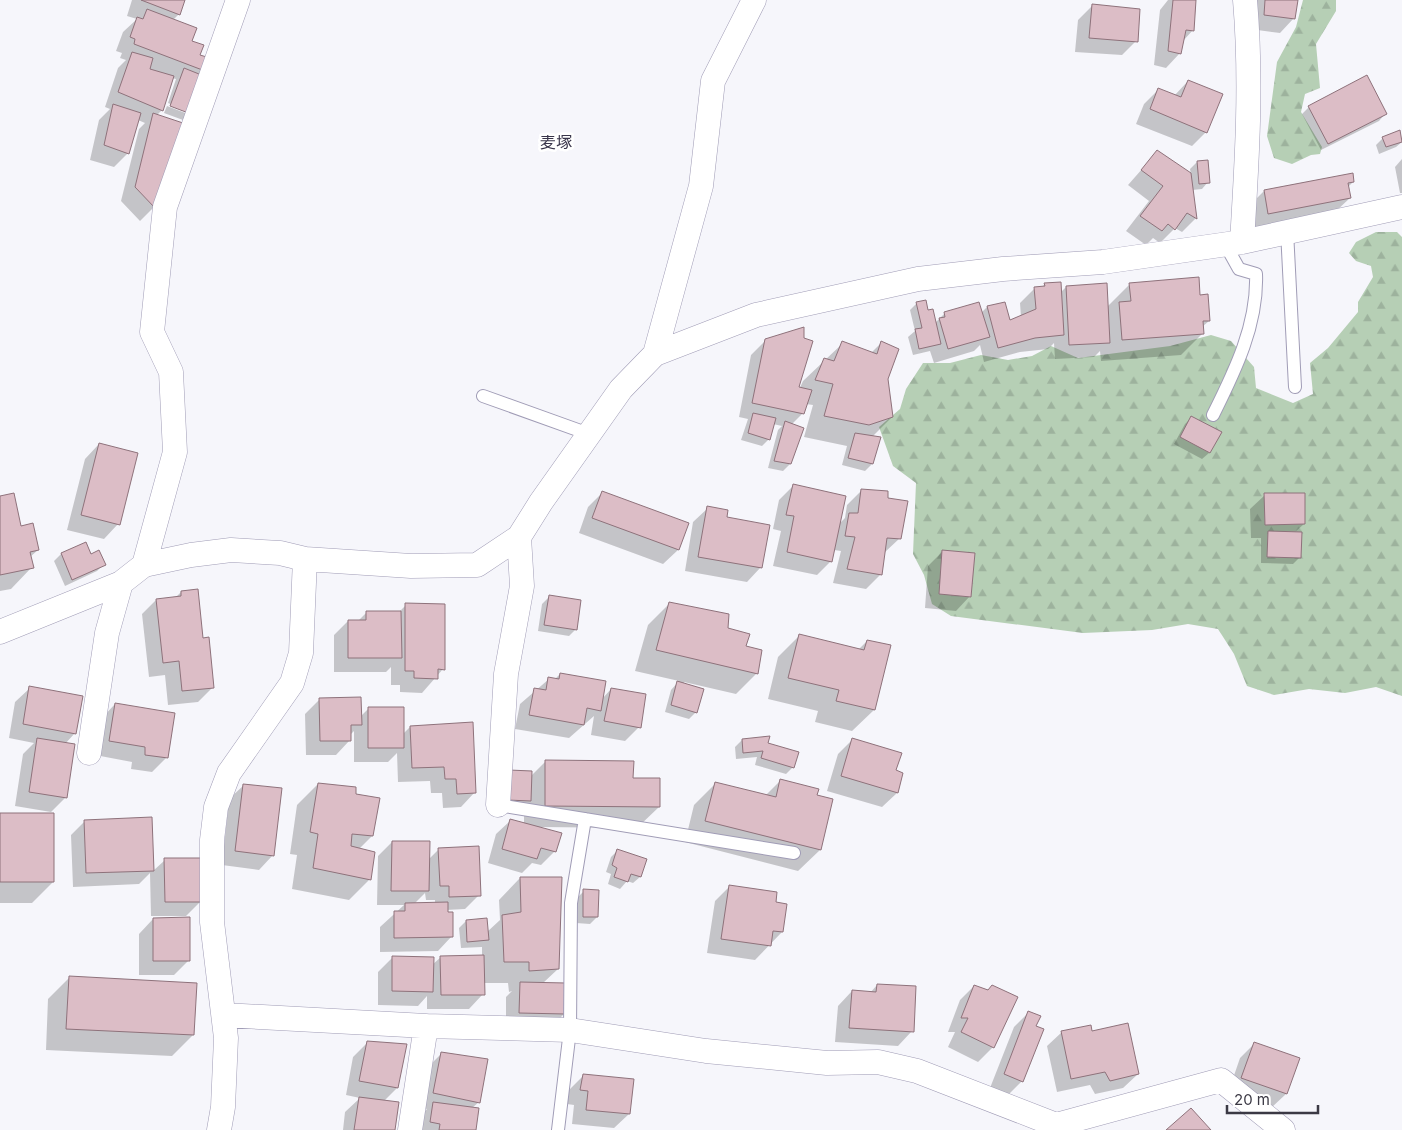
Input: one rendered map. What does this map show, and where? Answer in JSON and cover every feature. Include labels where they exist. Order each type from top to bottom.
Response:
[{"type":"street","points":[[144,565],[175,452],[171,372],[152,332],[165,207],[238,0]]},
{"type":"street","points":[[655,354],[701,186],[713,81],[754,0]]},
{"type":"street","points":[[1233,243],[1250,113],[1249,45],[1245,0]]},
{"type":"street","points":[[0,632],[121,583],[144,565],[190,555],[231,550],[280,553],[306,559],[411,566],[477,565],[519,537],[620,389],[655,354],[756,315],[918,279],[1003,269],[1103,262],[1233,243],[1402,207]]},
{"type":"street","points":[[498,805],[506,674],[522,586],[519,537]]},
{"type":"street","points":[[219,1130],[223,1107],[224,1015],[212,922],[212,840],[216,808],[229,773],[292,683],[301,653],[306,559]]},
{"type":"street","points":[[89,753],[106,633],[121,583]]},
{"type":"street","points":[[224,1015],[426,1026],[570,1030],[706,1051],[827,1064],[878,1062],[917,1071],[1056,1124],[1221,1080],[1283,1130]]},
{"type":"street","points":[[410,1130],[426,1026]]},
{"type":"lane","points":[[1287,231],[1295,387]]},
{"type":"lane","points":[[1213,415],[1234,374],[1250,328],[1256,285],[1256,274],[1239,269],[1233,243]]},
{"type":"lane","points":[[484,396],[589,434]]},
{"type":"lane","points":[[498,805],[794,853]]},
{"type":"lane","points":[[558,1130],[570,1030],[571,903],[586,819]]},
{"type":"green space","points":[[1303,0],[1336,0],[1336,11],[1316,44],[1320,88],[1305,94],[1301,112],[1322,147],[1320,154],[1311,155],[1292,164],[1274,158],[1267,136],[1277,62],[1296,27]]},
{"type":"green space","points":[[1376,232],[1397,232],[1402,237],[1402,696],[1376,687],[1345,693],[1309,689],[1274,695],[1247,686],[1234,654],[1218,629],[1188,624],[1152,630],[1083,633],[951,616],[932,604],[924,575],[913,554],[916,483],[893,466],[879,427],[900,409],[906,389],[923,363],[950,363],[981,355],[1008,360],[1032,356],[1051,346],[1078,358],[1170,346],[1211,335],[1231,341],[1254,367],[1256,388],[1293,403],[1313,394],[1310,363],[1328,348],[1358,312],[1358,302],[1373,277],[1371,266],[1356,261],[1349,253],[1356,242]]},
{"type":"building","points":[[141,0],[185,0],[180,15]]},
{"type":"building","points":[[1173,0],[1196,0],[1194,31],[1186,30],[1181,54],[1168,51]]},
{"type":"building","points":[[1265,0],[1298,0],[1295,19],[1264,15]]},
{"type":"building","points":[[1092,4],[1140,9],[1138,42],[1089,38]]},
{"type":"building","points":[[147,9],[197,28],[192,41],[204,45],[200,55],[210,58],[205,71],[134,44],[135,39],[130,37],[137,17],[143,19]]},
{"type":"building","points":[[132,52],[153,58],[150,69],[174,76],[163,111],[118,92]]},
{"type":"building","points":[[184,68],[204,76],[191,114],[170,106]]},
{"type":"building","points":[[1367,75],[1387,114],[1328,144],[1308,106]]},
{"type":"building","points":[[1188,80],[1223,94],[1207,133],[1150,109],[1158,88],[1181,97]]},
{"type":"building","points":[[113,104],[141,113],[129,154],[104,145]]},
{"type":"building","points":[[153,113],[183,123],[155,208],[135,187]]},
{"type":"building","points":[[1400,130],[1402,142],[1386,147],[1382,137]]},
{"type":"building","points":[[1157,150],[1191,173],[1197,219],[1187,213],[1175,230],[1168,224],[1162,231],[1140,216],[1163,186],[1141,170]]},
{"type":"building","points":[[1208,160],[1210,183],[1199,184],[1197,161]]},
{"type":"building","points":[[1353,173],[1354,182],[1348,183],[1351,198],[1268,214],[1264,190]]},
{"type":"building","points":[[1199,277],[1200,295],[1208,294],[1210,321],[1203,321],[1204,334],[1122,340],[1119,302],[1131,301],[1129,283]]},
{"type":"building","points":[[1061,282],[1064,335],[1035,338],[998,348],[987,306],[1005,302],[1010,320],[1036,309],[1034,287],[1045,286],[1044,283]]},
{"type":"building","points":[[1107,283],[1110,343],[1069,345],[1066,286]]},
{"type":"building","points":[[926,300],[928,310],[933,309],[941,344],[919,349],[915,329],[922,328],[916,302]]},
{"type":"building","points":[[979,302],[990,337],[948,349],[939,318],[945,317],[944,312]]},
{"type":"building","points":[[804,327],[804,338],[813,341],[799,387],[812,390],[804,414],[752,403],[765,339]]},
{"type":"building","points":[[842,341],[877,354],[881,341],[899,349],[888,379],[893,417],[869,425],[824,416],[833,384],[815,380],[824,358],[834,361]]},
{"type":"building","points":[[753,413],[776,418],[770,440],[748,433]]},
{"type":"building","points":[[1191,416],[1222,432],[1210,453],[1180,437]]},
{"type":"building","points":[[785,421],[804,428],[791,464],[774,461]]},
{"type":"building","points":[[855,433],[881,437],[873,464],[848,458]]},
{"type":"building","points":[[99,443],[138,453],[120,525],[81,515]]},
{"type":"building","points":[[793,484],[846,496],[832,562],[787,552],[794,516],[786,515]]},
{"type":"building","points":[[861,489],[888,491],[888,498],[908,501],[901,539],[887,538],[882,575],[847,569],[855,537],[845,536],[849,513],[858,513]]},
{"type":"building","points":[[602,491],[689,523],[679,550],[592,518]]},
{"type":"building","points":[[14,493],[21,526],[33,523],[39,550],[30,552],[34,568],[0,575],[0,496]]},
{"type":"building","points":[[1264,493],[1305,493],[1305,524],[1265,525]]},
{"type":"building","points":[[707,506],[728,510],[727,517],[770,525],[762,568],[698,557]]},
{"type":"building","points":[[1268,531],[1302,532],[1301,558],[1267,557]]},
{"type":"building","points":[[86,542],[91,554],[99,550],[106,565],[72,580],[61,553]]},
{"type":"building","points":[[942,550],[975,553],[971,597],[939,594]]},
{"type":"building","points":[[198,589],[203,638],[209,637],[214,688],[182,691],[179,661],[163,663],[156,599],[181,596],[181,591]]},
{"type":"building","points":[[549,595],[581,600],[577,630],[544,625]]},
{"type":"building","points":[[669,602],[729,614],[728,628],[750,634],[746,646],[762,650],[758,674],[656,650]]},
{"type":"building","points":[[405,603],[445,604],[445,670],[438,669],[438,679],[414,678],[414,671],[405,671]]},
{"type":"building","points":[[366,611],[401,611],[402,658],[348,658],[348,620],[366,620]]},
{"type":"building","points":[[799,634],[864,650],[867,640],[891,645],[875,710],[836,701],[839,690],[788,678]]},
{"type":"building","points":[[560,673],[606,681],[601,711],[587,708],[584,725],[529,715],[534,688],[546,690],[548,677],[559,679]]},
{"type":"building","points":[[677,681],[704,689],[697,713],[671,705]]},
{"type":"building","points":[[29,686],[83,696],[76,734],[23,724]]},
{"type":"building","points":[[611,688],[646,694],[641,728],[604,721]]},
{"type":"building","points":[[361,697],[362,725],[351,725],[351,741],[320,741],[319,698]]},
{"type":"building","points":[[115,703],[175,713],[168,758],[145,755],[145,747],[109,741]]},
{"type":"building","points":[[368,707],[404,707],[404,748],[368,748]]},
{"type":"building","points":[[473,722],[476,793],[457,794],[456,779],[445,779],[444,767],[412,768],[410,726]]},
{"type":"building","points":[[770,736],[768,743],[799,752],[794,768],[761,758],[763,751],[743,753],[742,739]]},
{"type":"building","points":[[37,738],[75,744],[67,798],[29,792]]},
{"type":"building","points":[[852,738],[902,753],[896,770],[903,773],[898,793],[841,776]]},
{"type":"building","points":[[545,760],[634,761],[633,778],[660,778],[660,807],[545,806]]},
{"type":"building","points":[[509,770],[532,771],[531,801],[507,800]]},
{"type":"building","points":[[780,779],[819,789],[817,795],[833,799],[821,850],[705,821],[715,782],[776,797]]},
{"type":"building","points":[[318,783],[356,787],[356,794],[380,798],[373,836],[352,834],[351,846],[375,852],[371,880],[313,868],[318,834],[310,832]]},
{"type":"building","points":[[243,784],[282,788],[274,856],[235,851]]},
{"type":"building","points":[[0,813],[54,813],[54,882],[0,882]]},
{"type":"building","points":[[152,817],[154,871],[86,873],[84,820]]},
{"type":"building","points":[[510,819],[562,833],[556,852],[541,848],[537,859],[502,849]]},
{"type":"building","points":[[392,841],[430,841],[429,891],[391,891]]},
{"type":"building","points":[[479,846],[481,896],[449,897],[449,886],[440,886],[438,848]]},
{"type":"building","points":[[617,849],[647,859],[641,877],[631,874],[628,882],[614,877],[617,868],[612,865]]},
{"type":"building","points":[[164,858],[201,858],[202,902],[165,902]]},
{"type":"building","points":[[520,877],[562,877],[559,969],[529,971],[529,962],[504,962],[502,915],[521,912]]},
{"type":"building","points":[[729,885],[777,892],[776,902],[787,904],[783,932],[773,931],[771,946],[721,939]]},
{"type":"building","points":[[583,889],[599,890],[598,917],[583,917]]},
{"type":"building","points":[[448,902],[448,912],[453,912],[453,937],[394,938],[394,911],[405,911],[405,903]]},
{"type":"building","points":[[190,917],[190,961],[153,961],[153,918]]},
{"type":"building","points":[[487,918],[489,940],[467,942],[466,920]]},
{"type":"building","points":[[484,955],[485,995],[441,995],[440,956]]},
{"type":"building","points":[[392,956],[434,957],[433,992],[392,991]]},
{"type":"building","points":[[69,976],[197,983],[194,1035],[66,1029]]},
{"type":"building","points":[[520,982],[566,983],[565,1014],[519,1013]]},
{"type":"building","points":[[877,984],[916,986],[914,1032],[849,1028],[852,990],[876,992]]},
{"type":"building","points":[[974,985],[988,990],[992,985],[1018,997],[994,1048],[961,1032],[968,1018],[961,1018]]},
{"type":"building","points":[[1028,1011],[1041,1016],[1036,1026],[1044,1029],[1023,1082],[1004,1074]]},
{"type":"building","points":[[1128,1023],[1139,1074],[1110,1081],[1105,1072],[1071,1079],[1061,1031],[1091,1025],[1092,1031]]},
{"type":"building","points":[[367,1041],[407,1044],[398,1088],[359,1081]]},
{"type":"building","points":[[1254,1042],[1300,1058],[1287,1094],[1241,1078]]},
{"type":"building","points":[[441,1052],[488,1059],[480,1103],[433,1093]]},
{"type":"building","points":[[583,1074],[634,1079],[630,1114],[586,1110],[588,1091],[580,1090]]},
{"type":"building","points":[[359,1097],[399,1102],[395,1130],[354,1130]]},
{"type":"building","points":[[433,1102],[479,1108],[476,1130],[439,1130],[440,1124],[430,1122]]},
{"type":"building","points":[[1191,1108],[1211,1130],[1166,1130]]},
{"type":"district","name":"麦塚","points":[[556,142]]}]
